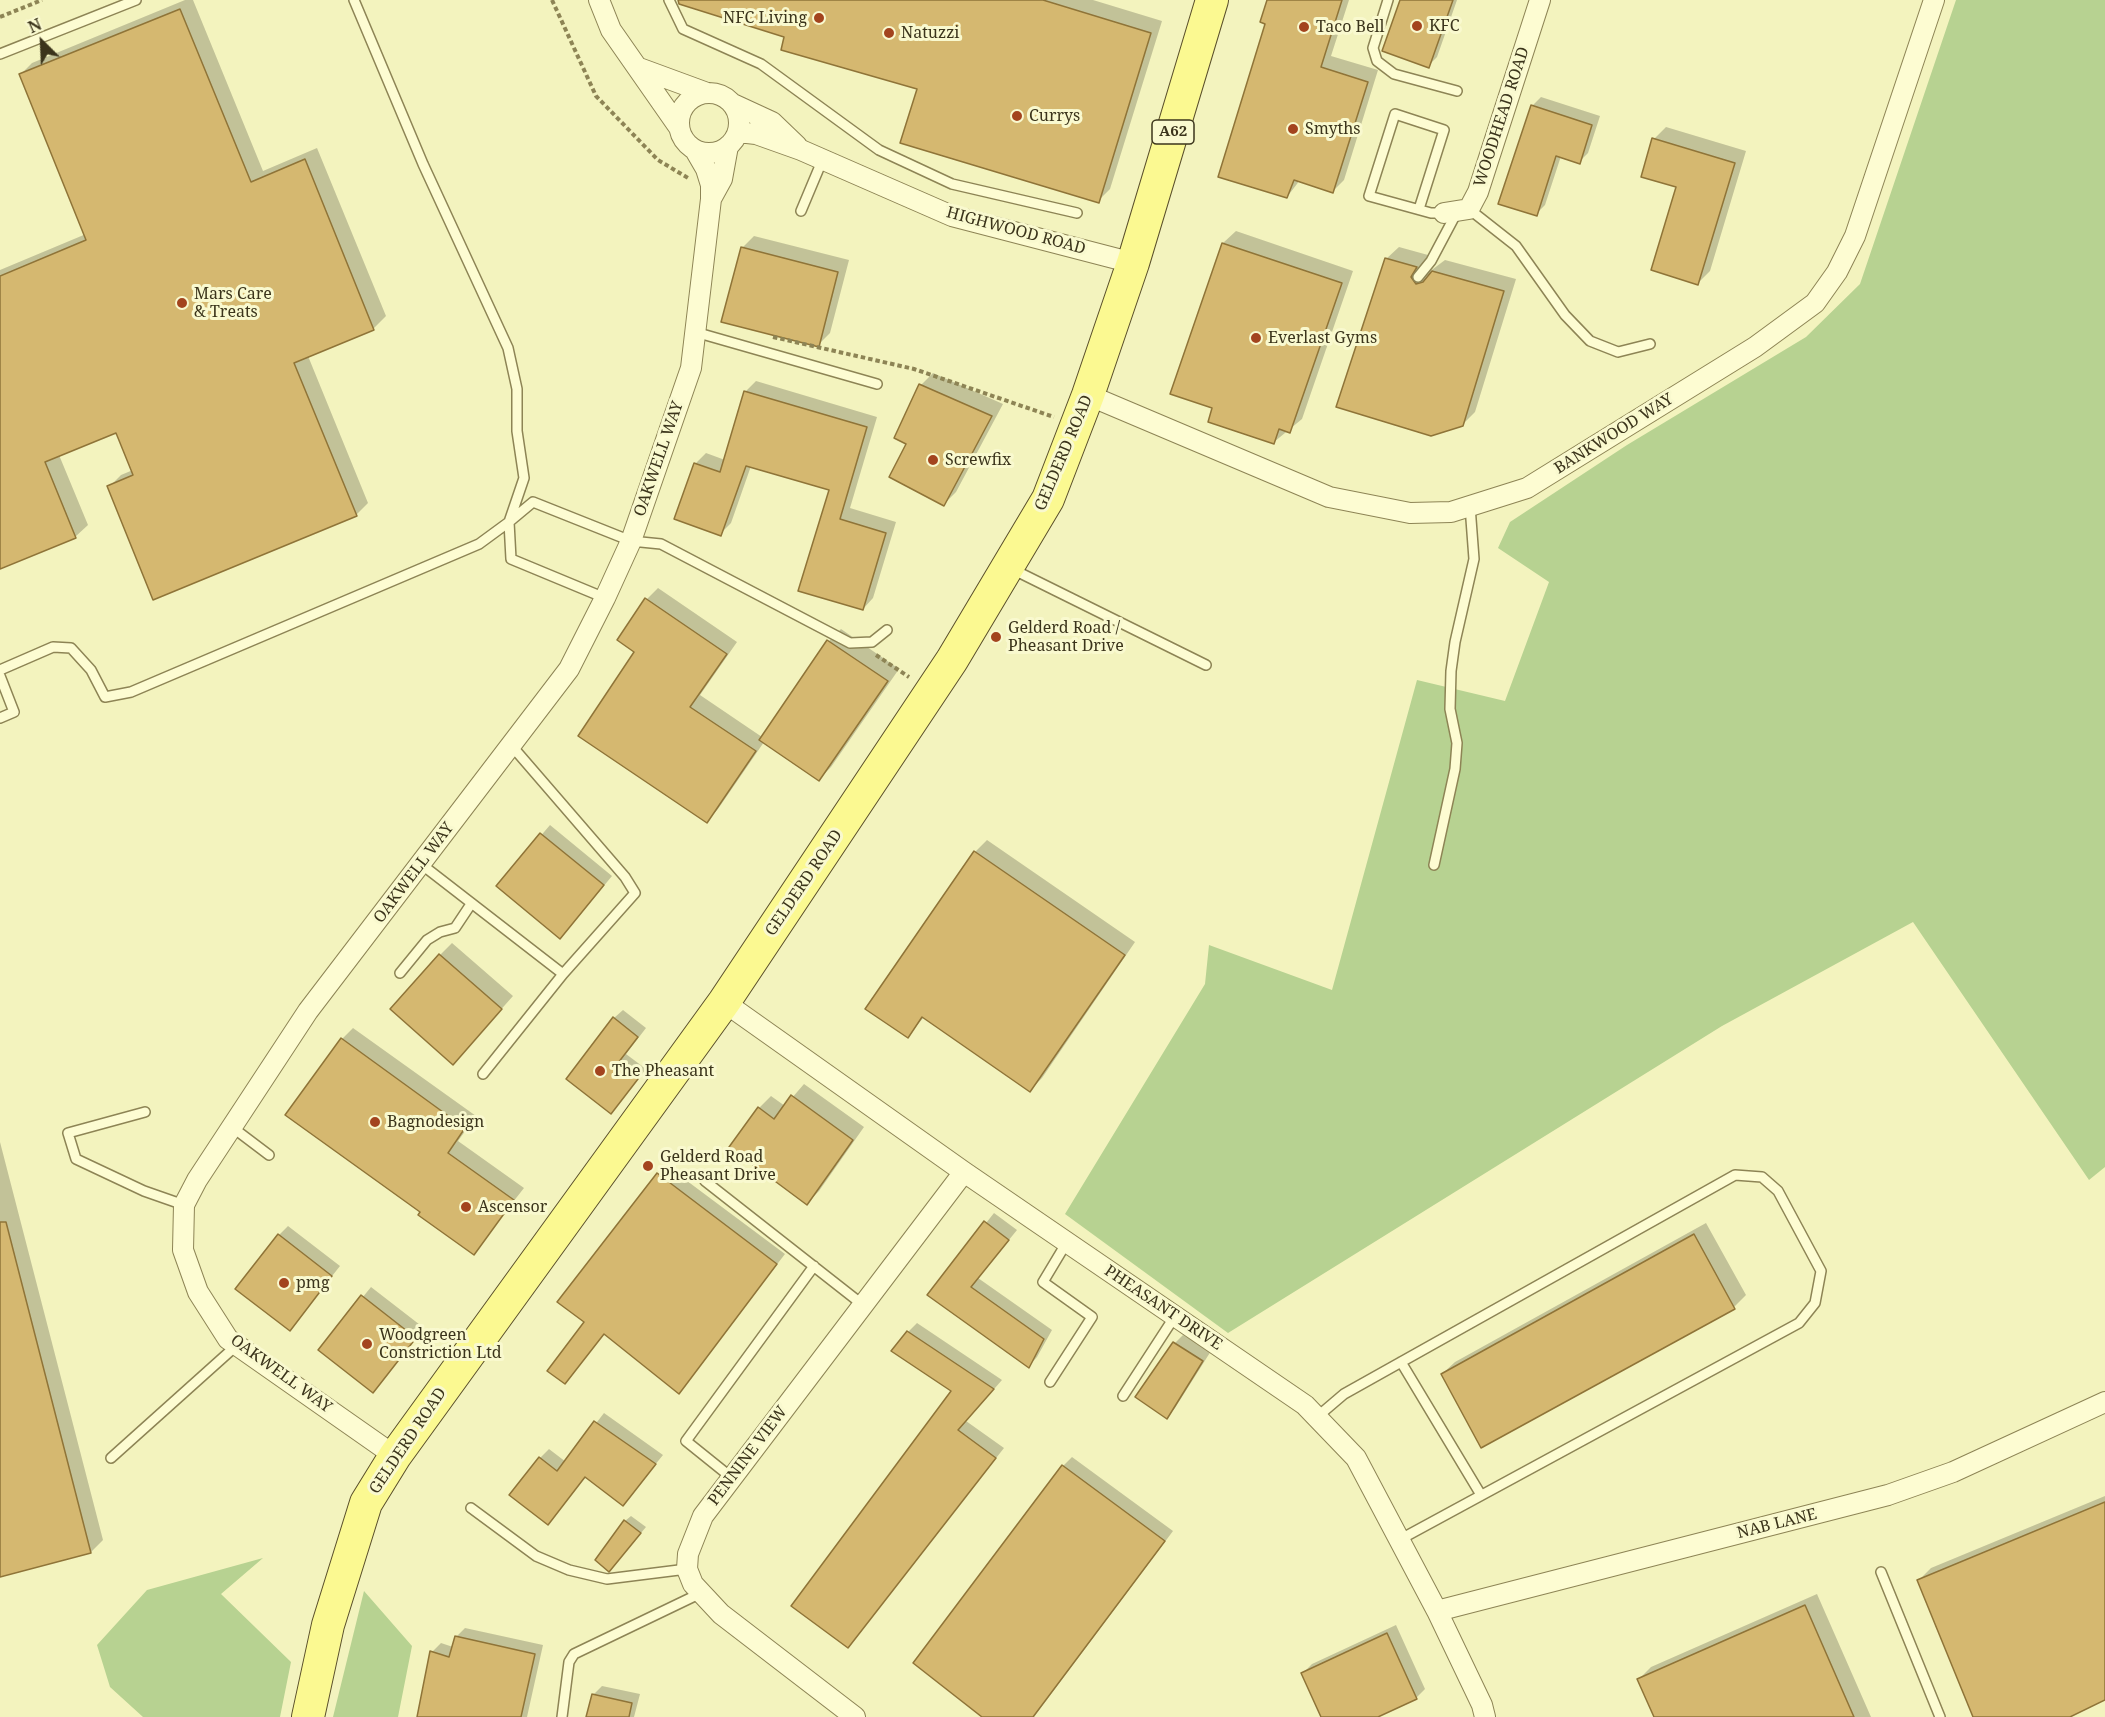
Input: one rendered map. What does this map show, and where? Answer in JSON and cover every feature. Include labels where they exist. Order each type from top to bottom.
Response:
[{"type":"main road","name":"GELDERD ROAD","points":[[308,1717],[328,1625],[366,1503],[395,1456],[724,1002],[931,692],[1048,499],[1088,395],[1133,263],[1212,0]]},
{"type":"street","points":[[599,0],[611,30],[678,126],[681,136],[694,150],[712,153],[733,139],[739,122],[732,104],[717,94],[707,93],[659,74],[639,69]]},
{"type":"street","name":"WOODHEAD ROAD","points":[[1457,211],[1478,192],[1540,0]]},
{"type":"street","name":"BANKWOOD WAY","points":[[1088,395],[1329,497],[1410,513],[1451,512],[1527,488],[1755,347],[1815,303],[1837,273],[1855,236],[1934,0]]},
{"type":"street","points":[[678,126],[682,107],[689,100],[707,93]]},
{"type":"street","name":"HIGHWOOD ROAD","points":[[732,104],[771,122],[788,135],[801,150]]},
{"type":"street","name":"HIGHWOOD ROAD","points":[[733,139],[756,134],[801,150],[822,162],[952,216],[1133,263]]},
{"type":"street","name":"OAKWELL WAY","points":[[711,199],[723,179],[733,139]]},
{"type":"street","name":"OAKWELL WAY","points":[[395,1456],[228,1339],[198,1292],[183,1250],[184,1205],[197,1180],[308,1011],[569,669],[605,598],[631,541],[691,368],[711,199],[708,175],[694,150]]},
{"type":"street","name":"PHEASANT DRIVE","points":[[724,1002],[964,1173],[1305,1405],[1356,1458],[1437,1611],[1482,1705],[1485,1717]]},
{"type":"street","name":"PENNINE VIEW","points":[[687,1569],[688,1554],[702,1516],[964,1173]]},
{"type":"street","name":"NAB LANE","points":[[1437,1611],[1888,1495],[1953,1472],[2105,1402]]},
{"type":"street","points":[[687,1569],[693,1584],[721,1614],[855,1717]]},
{"type":"lane","points":[[0,54],[136,0]]},
{"type":"lane","points":[[354,0],[423,164],[508,348],[517,389],[517,431],[524,478],[508,522],[511,559],[605,598]]},
{"type":"lane","points":[[669,0],[683,29],[761,64],[879,150],[952,184],[1077,213]]},
{"type":"lane","points":[[1388,0],[1373,48],[1377,61],[1394,74],[1457,91]]},
{"type":"lane","points":[[1419,209],[1444,130],[1395,114],[1369,196],[1419,209],[1457,211],[1516,246],[1564,315],[1590,341],[1618,352],[1650,344]]},
{"type":"lane","points":[[801,211],[822,162]]},
{"type":"lane","points":[[1419,277],[1431,261],[1457,211]]},
{"type":"lane","points":[[695,332],[877,384]]},
{"type":"lane","points":[[0,670],[53,647],[71,648],[91,670],[105,697],[131,692],[479,544],[533,502],[631,541],[661,544],[849,643],[872,642],[887,630]]},
{"type":"lane","points":[[1434,864],[1455,769],[1456,743],[1450,709],[1451,671],[1455,642],[1474,559],[1470,506]]},
{"type":"lane","points":[[1007,567],[1206,665]]},
{"type":"lane","points":[[0,675],[14,712],[0,718]]},
{"type":"lane","points":[[483,1074],[563,974],[634,893],[625,877],[511,746]]},
{"type":"lane","points":[[420,864],[563,974]]},
{"type":"lane","points":[[400,973],[427,940],[440,932],[455,928],[471,904]]},
{"type":"lane","points":[[145,1112],[68,1133],[76,1159],[144,1191],[184,1205]]},
{"type":"lane","points":[[232,1127],[268,1155]]},
{"type":"lane","points":[[1317,1417],[1344,1394],[1735,1174],[1762,1177],[1778,1191],[1821,1271],[1815,1303],[1799,1323],[1399,1540]]},
{"type":"lane","points":[[705,1181],[863,1305]]},
{"type":"lane","points":[[1050,1382],[1092,1317],[1043,1282],[1067,1242]]},
{"type":"lane","points":[[732,1478],[686,1442],[814,1266]]},
{"type":"lane","points":[[1123,1396],[1175,1316]]},
{"type":"lane","points":[[111,1458],[237,1345]]},
{"type":"lane","points":[[1401,1362],[1481,1495]]},
{"type":"lane","points":[[471,1508],[536,1556],[569,1570],[607,1580],[687,1569]]},
{"type":"lane","points":[[1881,1572],[1940,1717]]},
{"type":"lane","points":[[561,1717],[568,1662],[574,1654],[701,1593]]},
{"type":"path","points":[[0,16],[42,0]]},
{"type":"path","points":[[552,0],[596,96],[658,160],[693,181],[708,175]]},
{"type":"path","points":[[765,335],[914,369],[1077,425]]},
{"type":"path","points":[[858,642],[931,692]]},
{"type":"green space","points":[[1956,0],[2105,0],[2105,1167],[2089,1180],[1913,922],[1722,1026],[1228,1333],[1065,1214],[1205,984],[1209,945],[1332,990],[1417,680],[1505,701],[1549,582],[1498,548],[1510,522],[1627,445],[1806,337],[1860,284]]},
{"type":"green space","points":[[263,1558],[221,1594],[291,1662],[280,1717],[143,1717],[110,1687],[97,1645],[147,1590]]},
{"type":"green space","points":[[364,1591],[412,1646],[398,1717],[333,1717]]},
{"type":"building","name":"Currys","points":[[678,0],[1043,0],[1151,33],[1099,203],[900,143],[917,89],[781,50],[784,37],[679,4]]},
{"type":"building","name":"Smyths","points":[[1267,0],[1342,0],[1321,67],[1368,82],[1333,193],[1294,180],[1287,198],[1218,177],[1265,24],[1260,22]]},
{"type":"building","name":"KFC","points":[[1400,0],[1453,0],[1429,68],[1382,51]]},
{"type":"building","name":"Mars Care & Treats","points":[[180,9],[251,182],[305,159],[374,330],[294,363],[357,516],[153,600],[107,486],[133,475],[116,433],[45,462],[76,538],[0,569],[0,276],[86,240],[19,74]]},
{"type":"building","points":[[1531,105],[1592,125],[1580,164],[1556,156],[1537,216],[1498,204]]},
{"type":"building","points":[[1652,138],[1735,163],[1698,285],[1651,270],[1676,187],[1641,177]]},
{"type":"building","name":"Everlast Gyms","points":[[1222,243],[1342,283],[1290,433],[1279,429],[1274,444],[1208,422],[1212,408],[1170,394]]},
{"type":"building","points":[[741,247],[838,272],[819,347],[721,322]]},
{"type":"building","name":"Everlast Gyms","points":[[1385,258],[1417,267],[1411,277],[1416,284],[1423,282],[1432,271],[1504,291],[1463,426],[1431,436],[1336,407]]},
{"type":"building","name":"Screwfix","points":[[919,384],[992,416],[944,506],[889,477],[906,444],[894,438]]},
{"type":"building","points":[[744,391],[867,427],[840,519],[886,533],[863,610],[798,591],[829,490],[746,466],[721,536],[674,519],[694,463],[720,472]]},
{"type":"building","points":[[645,598],[727,654],[690,707],[756,751],[707,823],[578,736],[634,652],[617,640]]},
{"type":"building","points":[[827,640],[888,681],[819,781],[759,740]]},
{"type":"building","points":[[540,833],[604,885],[560,939],[496,886]]},
{"type":"building","points":[[974,851],[1125,955],[1030,1092],[922,1017],[908,1038],[865,1009]]},
{"type":"building","points":[[439,954],[502,1009],[453,1065],[390,1009]]},
{"type":"building","name":"The Pheasant","points":[[613,1017],[638,1037],[618,1063],[638,1079],[611,1114],[566,1079]]},
{"type":"building","name":"Bagnodesign","points":[[341,1038],[465,1128],[448,1153],[514,1200],[474,1255],[418,1215],[420,1212],[285,1115]]},
{"type":"building","points":[[791,1095],[853,1140],[807,1205],[729,1147],[758,1107],[774,1119]]},
{"type":"building","points":[[657,1173],[777,1264],[679,1394],[604,1334],[565,1384],[547,1371],[584,1322],[557,1302]]},
{"type":"building","points":[[984,1221],[1009,1240],[971,1287],[1044,1339],[1029,1368],[927,1295]]},
{"type":"building","points":[[0,1222],[6,1222],[91,1553],[0,1577]]},
{"type":"building","name":"pmg","points":[[278,1234],[332,1276],[290,1331],[235,1289]]},
{"type":"building","points":[[1694,1234],[1735,1309],[1481,1448],[1441,1374]]},
{"type":"building","name":"Woodgreen Constriction Ltd","points":[[361,1295],[416,1338],[373,1393],[318,1350]]},
{"type":"building","points":[[907,1331],[994,1389],[958,1430],[996,1458],[848,1648],[791,1606],[951,1391],[891,1351]]},
{"type":"building","points":[[1173,1342],[1203,1361],[1167,1419],[1135,1397]]},
{"type":"building","points":[[594,1421],[656,1464],[623,1506],[585,1477],[548,1525],[509,1495],[539,1457],[557,1471]]},
{"type":"building","points":[[1062,1465],[1165,1541],[1033,1717],[982,1717],[913,1663]]},
{"type":"building","points":[[2105,1502],[2105,1700],[2070,1717],[1973,1717],[1917,1580]]},
{"type":"building","points":[[624,1520],[641,1533],[609,1572],[595,1560]]},
{"type":"building","points":[[1805,1605],[1854,1717],[1654,1717],[1637,1679]]},
{"type":"building","points":[[1387,1633],[1417,1699],[1378,1717],[1321,1717],[1301,1673]]},
{"type":"building","points":[[455,1636],[535,1654],[521,1717],[417,1717],[430,1651],[449,1657]]},
{"type":"building","points":[[592,1694],[632,1703],[629,1717],[586,1717]]},
{"type":"place","name":"NFC Living","points":[[819,18]]},
{"type":"place","name":"KFC","points":[[1417,26]]},
{"type":"place","name":"Taco Bell","points":[[1304,27]]},
{"type":"place","name":"Natuzzi","points":[[889,33]]},
{"type":"place","name":"Currys","points":[[1017,116]]},
{"type":"place","name":"Smyths","points":[[1293,129]]},
{"type":"place","name":"Mars Care & Treats","points":[[182,303]]},
{"type":"place","name":"Everlast Gyms","points":[[1256,338]]},
{"type":"place","name":"Screwfix","points":[[933,460]]},
{"type":"place","name":"Gelderd Road / Pheasant Drive","points":[[996,637]]},
{"type":"place","name":"The Pheasant","points":[[600,1071]]},
{"type":"place","name":"Bagnodesign","points":[[375,1122]]},
{"type":"place","name":"Gelderd Road Pheasant Drive","points":[[648,1166]]},
{"type":"place","name":"Ascensor","points":[[466,1207]]},
{"type":"place","name":"pmg","points":[[284,1283]]},
{"type":"place","name":"Woodgreen Constriction Ltd","points":[[367,1344]]}]
